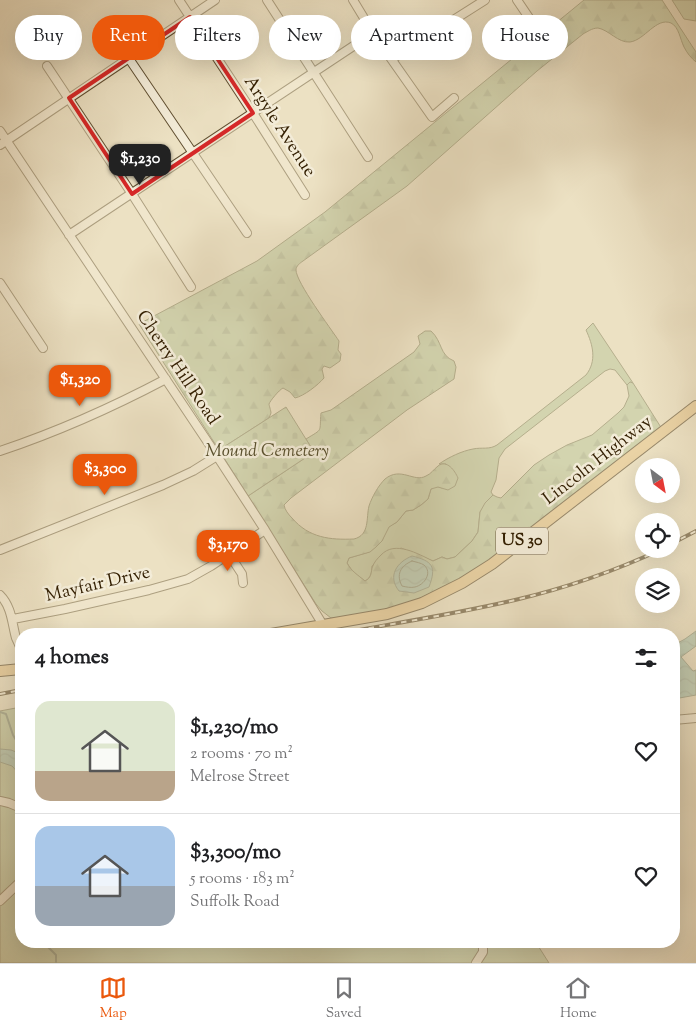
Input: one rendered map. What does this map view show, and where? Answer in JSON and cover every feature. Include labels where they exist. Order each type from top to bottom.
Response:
[{"type":"main road","name":"Lincoln Highway","points":[[306,628],[387,614],[422,603],[462,583],[492,564],[696,406]]},
{"type":"main road","points":[[0,671],[15,670]]},
{"type":"street","name":"Argyle Avenue","points":[[179,0],[189,15]]},
{"type":"street","points":[[193,15],[215,0]]},
{"type":"street","points":[[267,0],[368,157]]},
{"type":"street","points":[[353,0],[362,15]]},
{"type":"street","points":[[462,15],[485,0]]},
{"type":"street","points":[[517,0],[527,15]]},
{"type":"street","points":[[69,235],[351,47]]},
{"type":"street","points":[[3,142],[126,60]]},
{"type":"street","points":[[130,60],[247,233]]},
{"type":"street","name":"Argyle Avenue","points":[[218,60],[305,195]]},
{"type":"street","points":[[392,60],[432,116],[454,98]]},
{"type":"street","points":[[47,66],[191,286]]},
{"type":"street","name":"Cherry Hill Road","points":[[0,131],[3,142],[69,235],[218,456],[323,625]]},
{"type":"street","points":[[0,283],[43,348]]},
{"type":"street","points":[[0,451],[62,428],[166,379]]},
{"type":"street","points":[[0,550],[164,485],[218,456]]},
{"type":"street","name":"Mayfair Drive","points":[[13,619],[149,590],[188,579],[265,530]]},
{"type":"street","points":[[229,554],[242,574],[244,584]]},
{"type":"street","points":[[0,595],[4,599],[13,619],[15,632]]},
{"type":"street","points":[[680,719],[696,718]]},
{"type":"street","points":[[0,801],[15,806]]},
{"type":"street","points":[[0,901],[15,887]]},
{"type":"street","points":[[476,963],[483,952],[483,948]]},
{"type":"highlighted area","points":[[190,17],[253,113],[132,194],[69,98]]},
{"type":"green space","points":[[584,0],[662,0],[696,52],[696,62],[686,51],[678,30],[671,23],[666,22],[660,23],[641,37],[630,42],[621,41],[598,28],[583,34],[568,46],[568,15],[566,15]]},
{"type":"green space","points":[[672,0],[696,0],[696,21],[684,19]]},
{"type":"green space","points":[[511,60],[551,60],[407,186],[297,266],[298,276],[307,295],[339,341],[340,361],[330,368],[324,366],[322,369],[324,378],[315,387],[302,395],[295,398],[290,392],[283,388],[281,389],[269,404],[271,413],[269,418],[219,450],[139,324],[257,261],[325,212]]},
{"type":"green space","points":[[593,323],[633,383],[630,382],[627,385],[615,370],[605,371],[505,449],[499,458],[496,480],[491,492],[493,495],[480,512],[478,532],[472,541],[455,557],[447,559],[442,557],[433,561],[401,548],[372,566],[371,575],[365,581],[353,572],[347,563],[349,558],[369,552],[382,541],[388,527],[397,522],[406,511],[413,510],[428,499],[431,489],[434,487],[442,488],[446,464],[439,464],[464,451],[497,445],[586,375],[592,364],[593,353],[586,330]]},
{"type":"green space","points":[[425,331],[431,331],[435,335],[443,352],[454,361],[456,367],[454,379],[407,410],[284,505],[288,513],[299,525],[313,534],[328,538],[354,539],[363,534],[370,503],[385,479],[396,474],[421,478],[428,475],[441,464],[450,467],[458,478],[455,486],[448,490],[438,487],[431,489],[428,499],[413,510],[406,511],[397,522],[389,527],[382,541],[376,547],[370,552],[349,558],[347,563],[349,566],[365,581],[370,577],[377,559],[393,549],[407,550],[433,561],[442,557],[447,559],[455,557],[472,541],[478,532],[480,512],[493,495],[501,498],[534,465],[567,445],[592,435],[624,407],[629,396],[627,385],[630,382],[633,383],[662,429],[478,571],[437,591],[395,607],[340,618],[331,618],[316,604],[248,496],[314,452],[306,439],[319,429],[321,413],[331,410],[414,352],[420,344],[418,336]]},
{"type":"green space","name":"Mound Cemetery","points":[[286,407],[314,452],[248,496],[219,450]]},
{"type":"green space","points":[[15,708],[15,948],[539,948],[549,963],[0,963],[0,711]]},
{"type":"water","points":[[412,556],[428,562],[431,566],[433,574],[429,587],[414,593],[399,591],[394,580],[395,570],[402,562]]},
{"type":"water","points":[[696,631],[696,646],[681,657],[693,671],[696,670],[696,695],[680,698],[680,642]]},
{"type":"water","points":[[0,749],[15,752],[15,769],[12,766],[0,762]]},
{"type":"waterway","points":[[0,712],[6,714],[15,738]]},
{"type":"waterway","points":[[49,948],[56,955],[56,963]]},
{"type":"railway","points":[[680,539],[696,531]]},
{"type":"railway","points":[[370,628],[515,600],[572,584],[642,558]]},
{"type":"railway","points":[[0,694],[15,691]]}]
